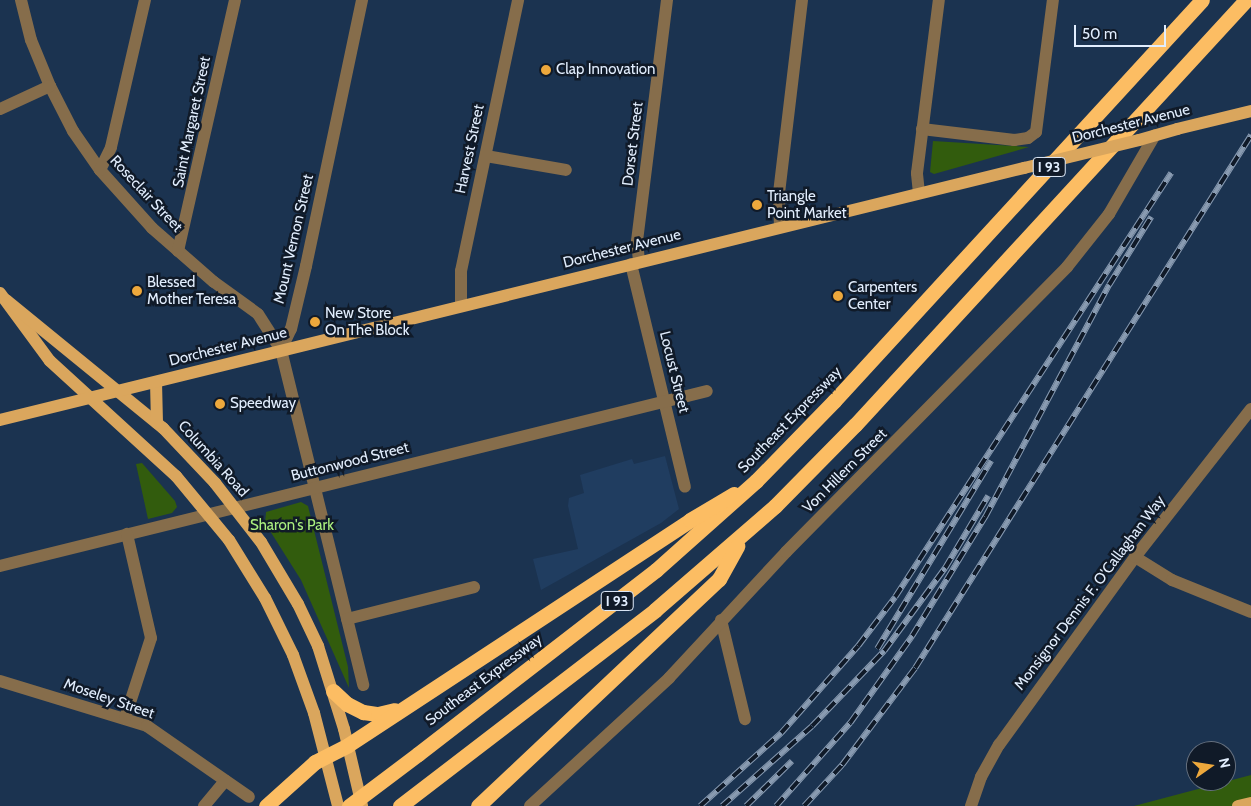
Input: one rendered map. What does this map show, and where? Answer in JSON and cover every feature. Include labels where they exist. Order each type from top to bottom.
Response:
[{"type":"highway","name":"Southeast Expressway","points":[[349,806],[656,570],[756,482],[834,401],[1202,0]]},
{"type":"highway","name":"I 93","points":[[400,806],[649,615],[743,536],[855,425],[1246,0]]},
{"type":"highway","points":[[266,806],[310,766],[348,745],[690,520],[756,482]]},
{"type":"highway","points":[[478,806],[719,580],[743,536]]},
{"type":"highway","points":[[333,691],[347,704],[367,713],[384,713],[410,704]]},
{"type":"main road","name":"Dorchester Avenue","points":[[0,420],[1251,111]]},
{"type":"main road","name":"Columbia Road","points":[[3,297],[58,339],[116,391],[157,423],[235,507],[261,542],[298,604],[333,691],[362,806]]},
{"type":"main road","name":"Columbia Road","points":[[3,297],[41,352],[88,398],[160,460],[210,513],[250,572],[286,639],[309,698],[338,806]]},
{"type":"main road","points":[[156,382],[157,423]]},
{"type":"main road","points":[[1238,806],[1251,803]]},
{"type":"street","name":"Roseclair Street","points":[[21,0],[31,40],[50,86],[73,131],[100,170],[137,213],[178,251],[258,314],[280,350]]},
{"type":"street","points":[[100,170],[111,147],[145,0]]},
{"type":"street","name":"Saint Margaret Street","points":[[178,251],[235,0]]},
{"type":"street","name":"Mount Vernon Street","points":[[280,350],[291,329],[306,266],[362,0]]},
{"type":"street","name":"Harvest Street","points":[[461,306],[461,272],[518,0]]},
{"type":"street","name":"Dorset Street","points":[[635,263],[667,0]]},
{"type":"street","points":[[780,227],[779,193],[802,0]]},
{"type":"street","points":[[919,194],[917,173],[939,0]]},
{"type":"street","points":[[922,129],[1014,140],[1028,138],[1036,132],[1053,0]]},
{"type":"street","points":[[0,109],[50,86]]},
{"type":"street","name":"Von Hillern Street","points":[[530,806],[668,678],[721,620],[1067,267],[1109,214],[1155,135]]},
{"type":"street","points":[[486,156],[566,170]]},
{"type":"street","name":"Locust Street","points":[[635,263],[664,401],[686,487]]},
{"type":"street","points":[[280,350],[363,685]]},
{"type":"street","name":"Buttonwood Street","points":[[0,566],[708,391]]},
{"type":"street","name":"Monsignor Dennis F. O'Callaghan Way","points":[[971,806],[995,750],[1135,557],[1251,408]]},
{"type":"street","points":[[126,718],[151,638],[127,534]]},
{"type":"street","points":[[1135,557],[1172,580],[1251,612]]},
{"type":"street","points":[[347,619],[474,587]]},
{"type":"street","points":[[721,620],[745,720]]},
{"type":"street","name":"Moseley Street","points":[[0,681],[126,718],[158,733],[249,798]]},
{"type":"street","points":[[204,806],[225,781]]},
{"type":"shaded area","points":[[665,456],[679,509],[661,523],[541,590],[533,559],[578,549],[568,506],[569,498],[584,493],[580,475],[632,459],[634,464]]},
{"type":"green space","points":[[933,141],[1029,147],[934,174],[930,172]]},
{"type":"green space","points":[[142,463],[175,501],[177,507],[172,513],[148,519],[136,464]]},
{"type":"green space","name":"Sharon's Park","points":[[301,502],[308,506],[348,667],[349,688],[301,580],[265,523],[266,512]]},
{"type":"green space","points":[[1251,775],[1251,806],[1134,806],[1191,791],[1236,791],[1236,779]]},
{"type":"railway","points":[[804,806],[842,765],[915,668],[1251,135]]},
{"type":"railway","points":[[700,806],[781,733],[858,646],[895,597],[1171,173]]},
{"type":"railway","points":[[776,806],[850,723],[912,636],[985,517],[1109,285],[1151,217]]},
{"type":"railway","points":[[877,649],[991,461]]},
{"type":"railway","points":[[722,806],[812,726],[884,651],[945,568],[988,496]]},
{"type":"railway","points":[[746,806],[792,761]]},
{"type":"place","name":"Clap Innovation","points":[[546,70]]},
{"type":"place","name":"Triangle Point Market","points":[[757,205]]},
{"type":"place","name":"Blessed Mother Teresa","points":[[137,291]]},
{"type":"place","name":"Carpenters Center","points":[[838,296]]},
{"type":"place","name":"New Store On The Block","points":[[315,322]]},
{"type":"place","name":"Speedway","points":[[220,404]]}]
